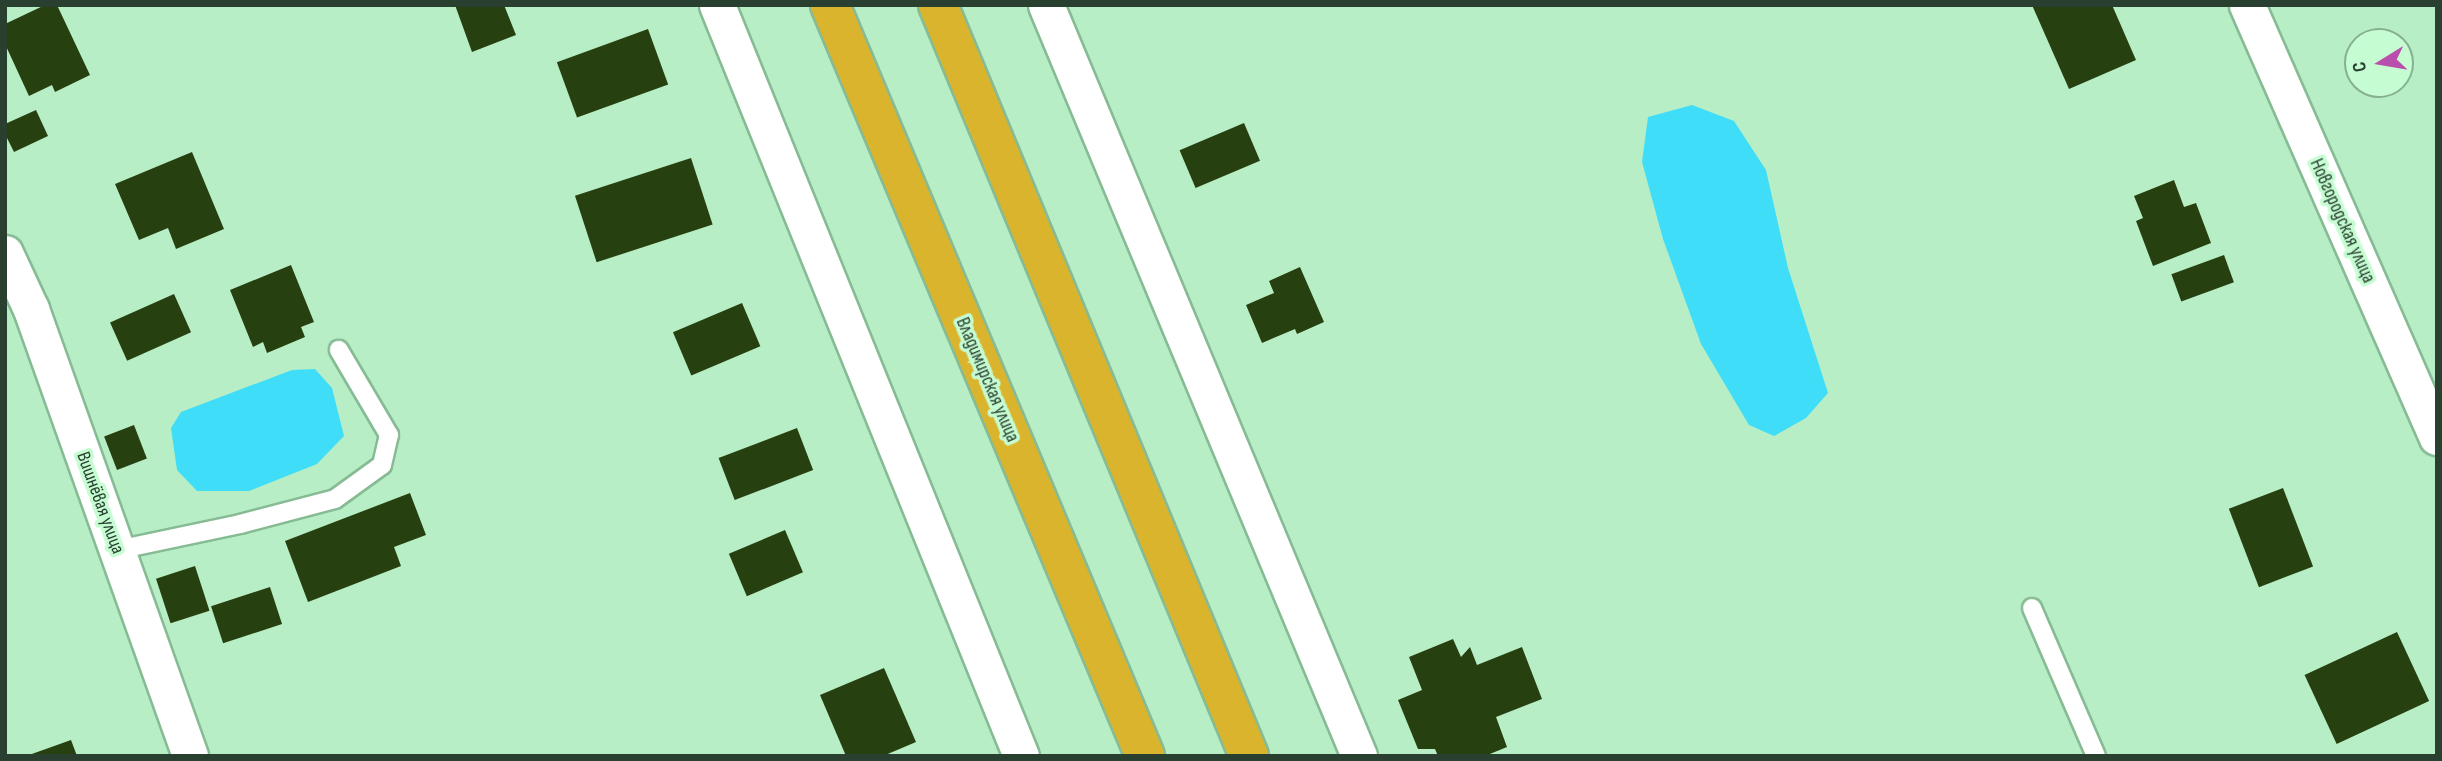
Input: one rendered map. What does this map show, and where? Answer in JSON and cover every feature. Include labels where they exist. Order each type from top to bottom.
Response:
[{"type":"highway","name":"Владимирская улица","points":[[830,5],[1145,756]]},
{"type":"highway","points":[[938,5],[1249,756]]},
{"type":"street","points":[[717,5],[1021,756]]},
{"type":"street","points":[[1046,5],[1359,756]]},
{"type":"street","name":"Новгородская улица","points":[[2247,5],[2437,438]]},
{"type":"street","name":"Вишнёвая улица","points":[[5,253],[31,309],[190,756]]},
{"type":"lane","points":[[117,550],[240,524],[335,499],[382,465],[389,435],[340,351]]},
{"type":"lane","points":[[2032,608],[2096,756]]},
{"type":"water","points":[[1692,105],[1734,121],[1766,170],[1788,268],[1828,393],[1806,418],[1774,436],[1749,425],[1701,344],[1663,239],[1642,162],[1648,117]]},
{"type":"water","points":[[315,369],[332,388],[344,436],[317,464],[249,491],[197,491],[177,470],[171,428],[181,412],[292,370]]},
{"type":"building","points":[[45,5],[57,5],[90,75],[55,92],[52,85],[29,96],[5,44],[5,24]]},
{"type":"building","points":[[455,5],[504,5],[516,35],[472,52]]},
{"type":"building","points":[[2032,5],[2112,5],[2136,60],[2069,89]]},
{"type":"building","points":[[648,29],[668,84],[577,118],[557,62]]},
{"type":"building","points":[[36,110],[48,136],[14,152],[5,134],[5,124]]},
{"type":"building","points":[[1244,123],[1260,161],[1196,188],[1180,150]]},
{"type":"building","points":[[192,152],[224,229],[176,249],[168,228],[139,240],[115,184]]},
{"type":"building","points":[[691,158],[713,225],[597,262],[575,196]]},
{"type":"building","points":[[2174,180],[2184,207],[2196,203],[2211,243],[2153,266],[2136,221],[2143,218],[2134,196]]},
{"type":"building","points":[[2224,255],[2234,282],[2181,301],[2171,274]]},
{"type":"building","points":[[291,265],[314,322],[301,327],[305,337],[267,353],[263,342],[253,347],[230,290]]},
{"type":"building","points":[[1300,267],[1324,322],[1297,334],[1295,329],[1262,343],[1246,305],[1274,293],[1269,281]]},
{"type":"building","points":[[174,294],[191,332],[127,361],[110,322]]},
{"type":"building","points":[[742,303],[760,346],[691,376],[673,332]]},
{"type":"building","points":[[134,425],[147,459],[117,470],[104,436]]},
{"type":"building","points":[[797,428],[813,470],[735,500],[719,458]]},
{"type":"building","points":[[2283,488],[2313,566],[2259,587],[2229,509]]},
{"type":"building","points":[[410,493],[426,535],[394,547],[401,566],[308,602],[285,541]]},
{"type":"building","points":[[785,530],[803,572],[747,596],[729,554]]},
{"type":"building","points":[[195,566],[210,611],[171,623],[156,579]]},
{"type":"building","points":[[270,587],[282,624],[223,643],[211,606]]},
{"type":"building","points":[[2397,632],[2429,701],[2337,744],[2305,675]]},
{"type":"building","points":[[1453,639],[1461,657],[1470,647],[1477,665],[1522,647],[1542,699],[1496,717],[1507,747],[1485,756],[1438,756],[1435,749],[1418,749],[1398,700],[1422,690],[1409,657]]},
{"type":"building","points":[[884,668],[916,742],[883,756],[846,756],[820,695]]},
{"type":"building","points":[[71,740],[77,756],[29,756],[29,755]]}]
